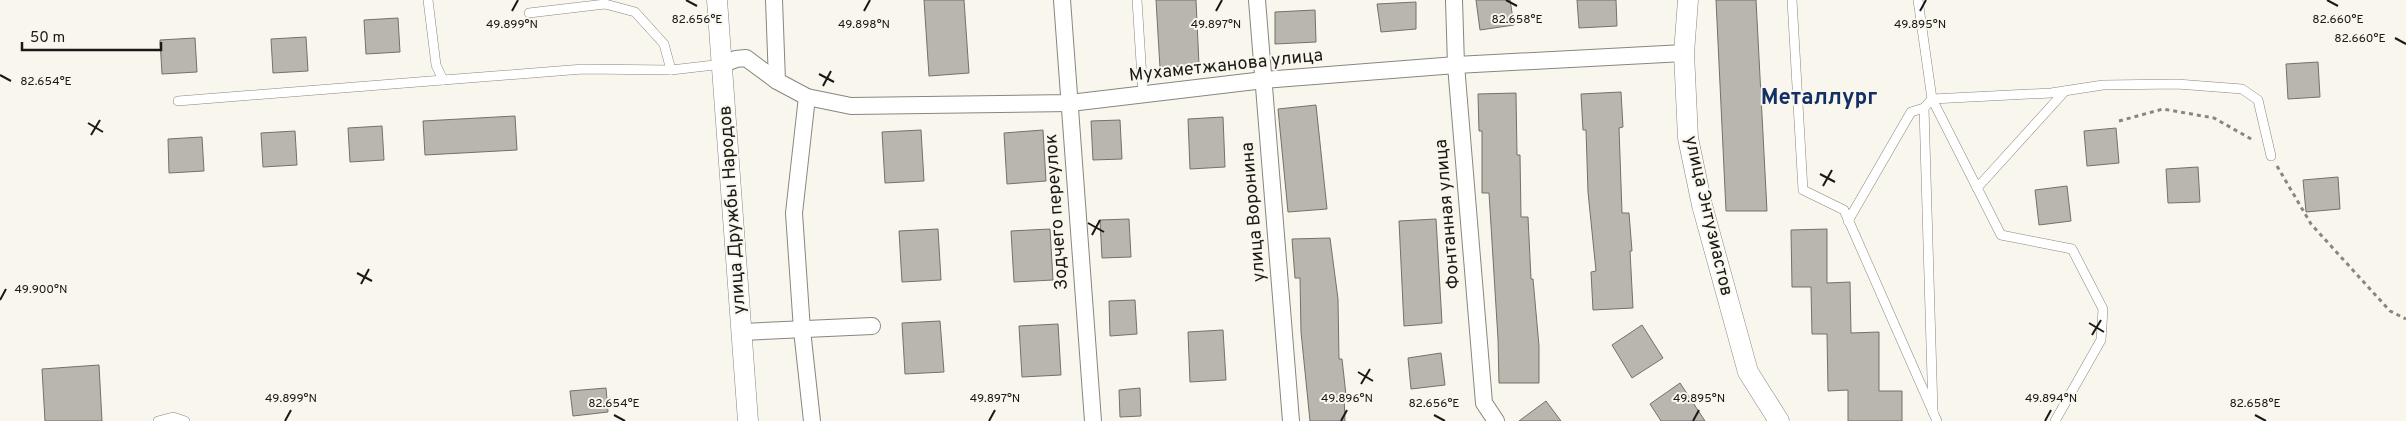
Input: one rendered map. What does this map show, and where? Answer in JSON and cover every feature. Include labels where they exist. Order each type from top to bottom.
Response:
[{"type":"street","name":"улица Дружбы Народов","points":[[717,0],[748,421]]},
{"type":"street","points":[[774,0],[778,81]]},
{"type":"street","name":"Зодчего переулок","points":[[1062,0],[1093,421]]},
{"type":"street","name":"улица Воронина","points":[[1257,0],[1291,421]]},
{"type":"street","name":"Фонтанная улица","points":[[1454,0],[1456,65],[1484,403],[1496,421]]},
{"type":"street","name":"улица Энтузиастов","points":[[1688,0],[1684,53],[1688,138],[1702,205],[1748,372],[1779,421]]},
{"type":"street","name":"Мухаметжанова улица","points":[[723,64],[736,58],[746,58],[778,81],[807,97],[851,106],[1070,103],[1264,80],[1456,65],[1684,53]]},
{"type":"street","points":[[807,97],[794,214],[802,330],[812,421]]},
{"type":"street","points":[[742,332],[872,326]]},
{"type":"lane","points":[[428,0],[436,64],[443,80]]},
{"type":"lane","points":[[1137,0],[1143,94]]},
{"type":"lane","points":[[1792,0],[1803,190],[1844,210],[1937,421]]},
{"type":"lane","points":[[1918,0],[1932,99],[2001,235],[2072,249],[2103,309],[2101,340],[2055,421]]},
{"type":"lane","points":[[528,13],[605,4],[635,12],[664,44],[671,70]]},
{"type":"lane","points":[[178,101],[583,69],[671,70],[723,64]]},
{"type":"lane","points":[[1848,221],[1911,112],[1924,108],[1932,99],[2065,91],[2103,86],[2177,84],[2242,89],[2258,100],[2271,156]]},
{"type":"lane","points":[[1977,188],[2065,91]]},
{"type":"lane","points":[[1924,108],[1933,412]]},
{"type":"lane","points":[[158,421],[173,417],[185,421]]},
{"type":"path","points":[[2119,121],[2163,109],[2214,118],[2253,139],[2271,156],[2311,224],[2390,310],[2406,319]]},
{"type":"building","points":[[924,0],[964,0],[969,73],[929,76]]},
{"type":"building","points":[[1156,0],[1196,0],[1199,65],[1160,68]]},
{"type":"building","points":[[1476,0],[1510,0],[1514,25],[1480,30]]},
{"type":"building","points":[[1577,0],[1616,0],[1617,26],[1579,28]]},
{"type":"building","points":[[1716,0],[1756,0],[1767,211],[1726,211]]},
{"type":"building","points":[[1416,2],[1416,29],[1381,32],[1377,4]]},
{"type":"building","points":[[1315,10],[1316,42],[1275,44],[1275,12]]},
{"type":"building","points":[[398,18],[400,52],[366,54],[364,20]]},
{"type":"building","points":[[306,37],[308,71],[273,73],[271,39]]},
{"type":"building","points":[[195,38],[197,72],[162,74],[160,40]]},
{"type":"building","points":[[2318,62],[2320,97],[2288,99],[2286,64]]},
{"type":"building","points":[[1621,92],[1623,127],[1619,128],[1622,213],[1629,213],[1633,308],[1593,310],[1591,272],[1596,271],[1588,192],[1586,130],[1583,130],[1581,94]]},
{"type":"building","points":[[1516,93],[1521,217],[1528,217],[1531,279],[1533,279],[1539,346],[1539,383],[1499,383],[1489,193],[1482,193],[1482,131],[1479,131],[1478,94]]},
{"type":"building","points":[[1316,105],[1327,209],[1288,212],[1278,109]]},
{"type":"building","points":[[515,116],[517,150],[425,155],[423,121]]},
{"type":"building","points":[[1223,117],[1225,167],[1190,169],[1188,119]]},
{"type":"building","points":[[1120,120],[1122,159],[1093,160],[1091,121]]},
{"type":"building","points":[[382,126],[384,160],[350,162],[348,128]]},
{"type":"building","points":[[2116,128],[2119,163],[2087,166],[2084,131]]},
{"type":"building","points":[[921,130],[924,181],[885,183],[882,132]]},
{"type":"building","points":[[1043,130],[1046,181],[1007,184],[1004,133]]},
{"type":"building","points":[[295,131],[297,165],[263,167],[261,133]]},
{"type":"building","points":[[202,137],[204,171],[169,173],[168,139]]},
{"type":"building","points":[[2198,167],[2200,202],[2168,203],[2166,169]]},
{"type":"building","points":[[2338,177],[2340,209],[2306,212],[2303,180]]},
{"type":"building","points":[[2067,186],[2071,221],[2039,225],[2035,190]]},
{"type":"building","points":[[1129,219],[1131,257],[1102,258],[1100,220]]},
{"type":"building","points":[[1436,219],[1442,323],[1404,326],[1399,221]]},
{"type":"building","points":[[938,229],[941,280],[902,282],[899,231]]},
{"type":"building","points":[[1050,229],[1053,280],[1014,282],[1011,231]]},
{"type":"building","points":[[1827,229],[1827,283],[1850,282],[1851,333],[1879,332],[1879,391],[1902,391],[1902,421],[1848,421],[1848,390],[1828,391],[1827,334],[1812,334],[1811,287],[1792,287],[1791,230]]},
{"type":"building","points":[[1330,238],[1338,299],[1339,359],[1342,359],[1346,395],[1344,395],[1345,421],[1310,421],[1301,332],[1300,278],[1295,278],[1292,239]]},
{"type":"building","points":[[1135,300],[1137,334],[1110,336],[1109,301]]},
{"type":"building","points":[[940,321],[944,372],[905,374],[902,323]]},
{"type":"building","points":[[1058,324],[1061,375],[1022,377],[1019,326]]},
{"type":"building","points":[[1642,325],[1663,358],[1632,378],[1612,345]]},
{"type":"building","points":[[1223,330],[1226,380],[1190,382],[1188,332]]},
{"type":"building","points":[[1441,353],[1445,385],[1411,389],[1408,358]]},
{"type":"building","points":[[99,365],[102,421],[45,421],[42,369]]},
{"type":"building","points":[[1680,383],[1705,421],[1661,421],[1650,404]]},
{"type":"building","points":[[606,388],[608,412],[573,416],[570,391]]},
{"type":"building","points":[[1140,388],[1141,416],[1120,417],[1119,390]]},
{"type":"building","points":[[1546,401],[1561,421],[1519,421]]},
{"type":"district","name":"Металлург","points":[[1819,98]]}]
